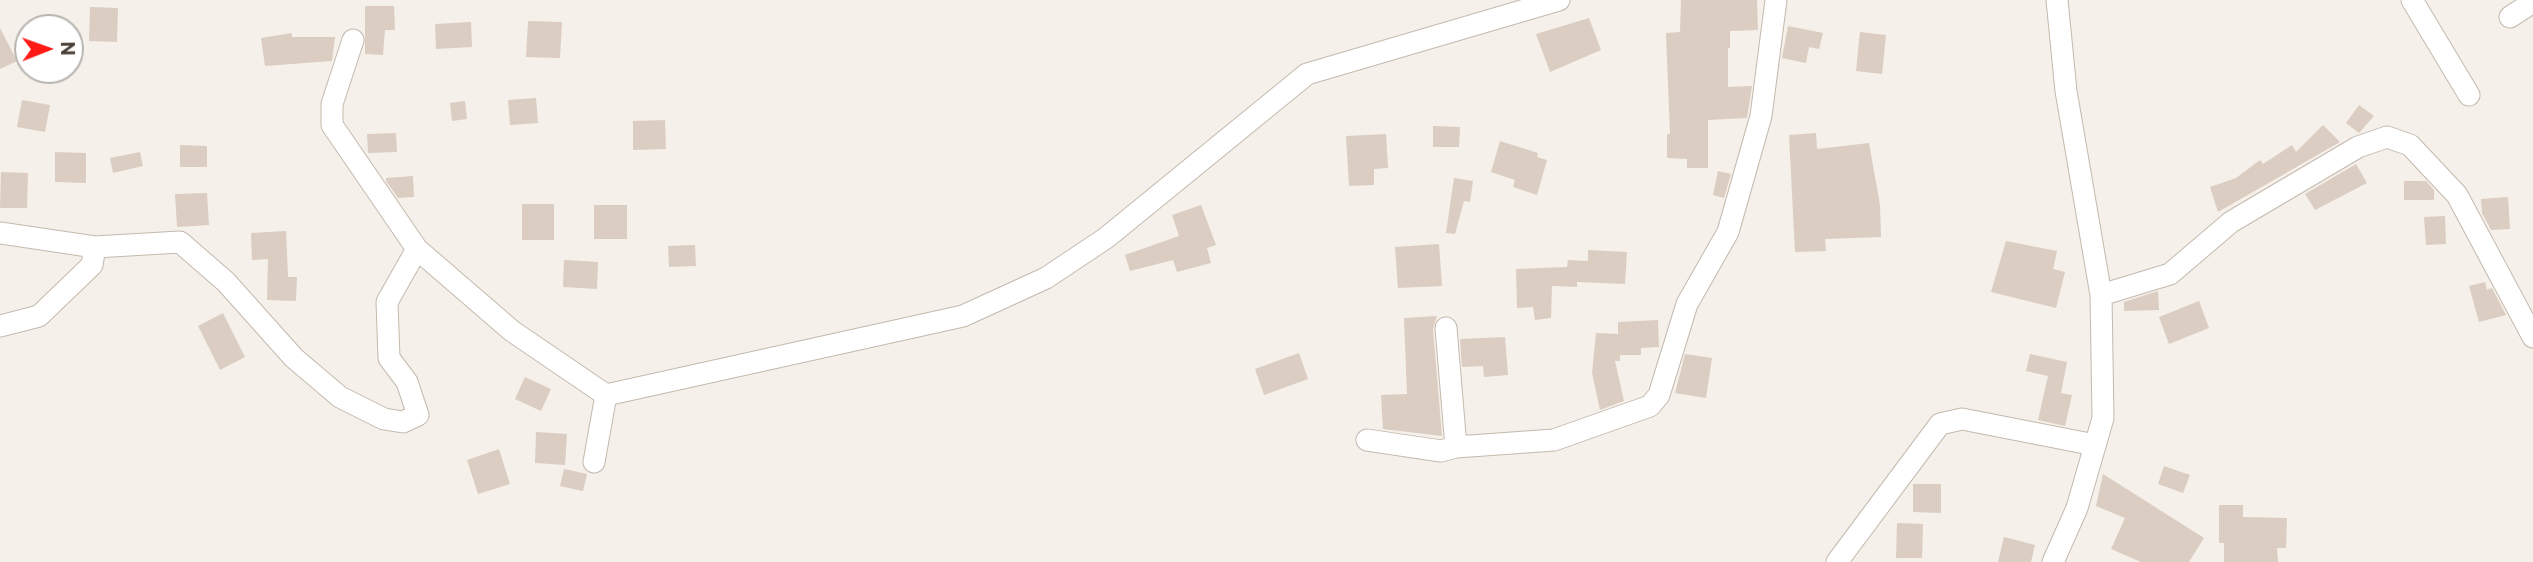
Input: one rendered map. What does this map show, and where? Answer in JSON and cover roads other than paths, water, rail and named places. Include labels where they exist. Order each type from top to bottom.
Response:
[{"type":"street","points":[[353,40],[332,104],[332,125],[417,249],[512,331],[606,395],[963,316],[1046,278],[1106,238],[1307,74],[1559,0]]},
{"type":"street","points":[[1367,440],[1441,452],[1456,447],[1554,440],[1650,406],[1659,395],[1687,304],[1728,232],[1761,116],[1776,0]]},
{"type":"street","points":[[2053,562],[2077,508],[2103,418],[2101,295],[2066,91],[2057,0]]},
{"type":"street","points":[[2412,0],[2469,96]]},
{"type":"street","points":[[2510,17],[2533,2]]},
{"type":"street","points":[[2101,295],[2171,274],[2231,222],[2358,147],[2387,137],[2410,145],[2457,195],[2533,337]]},
{"type":"street","points":[[0,233],[95,247],[180,242],[226,282],[294,358],[340,397],[384,419],[403,422],[418,415],[407,382],[389,358],[387,302],[417,249]]},
{"type":"street","points":[[0,326],[40,316],[92,265],[95,247]]},
{"type":"street","points":[[1446,328],[1456,447]]},
{"type":"street","points":[[594,462],[606,395]]},
{"type":"street","points":[[1837,562],[1940,424],[1962,419],[2095,445]]}]
